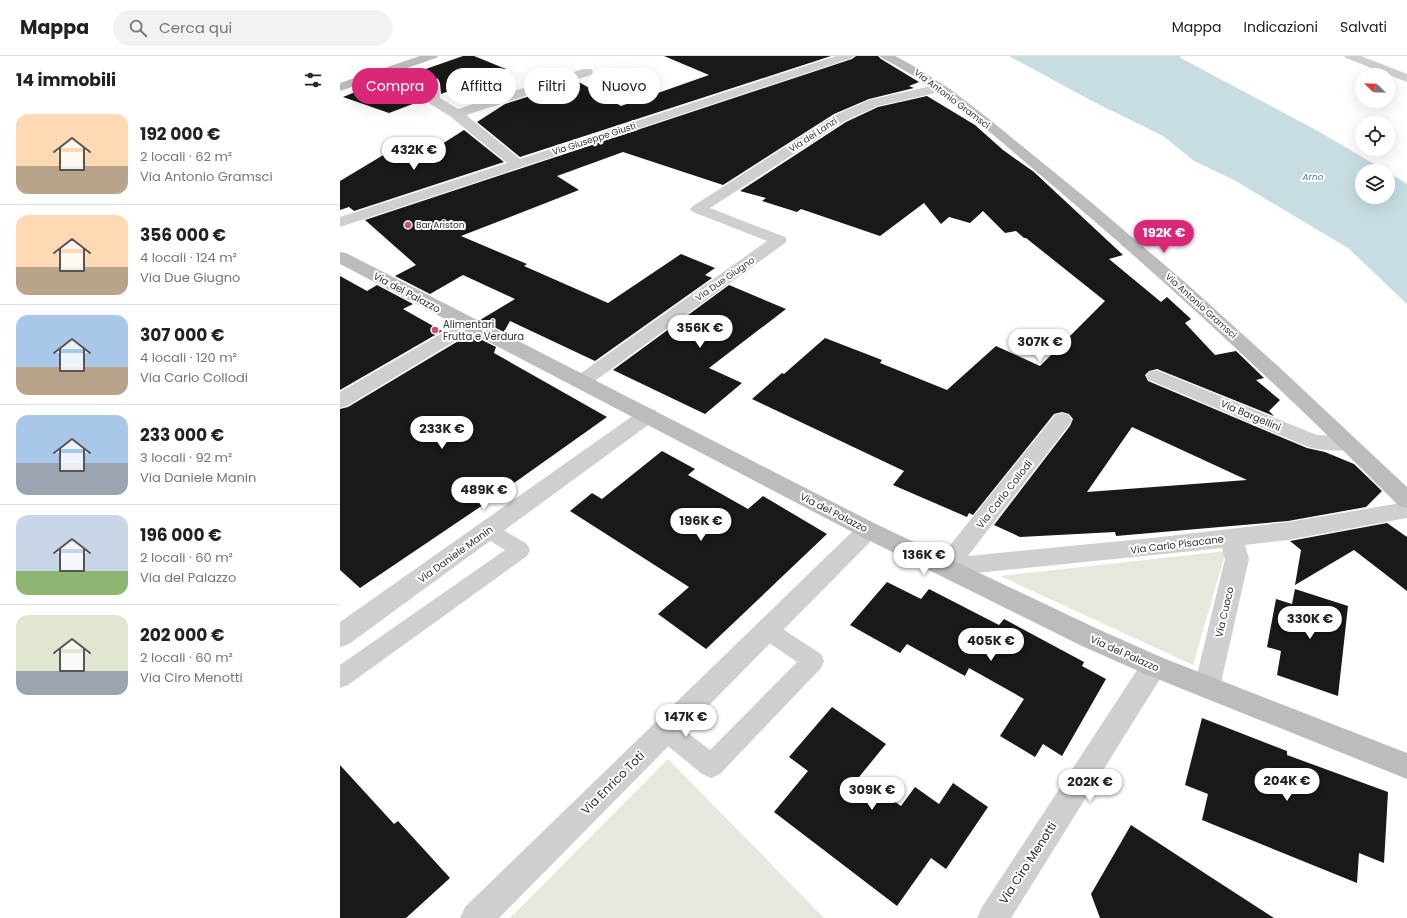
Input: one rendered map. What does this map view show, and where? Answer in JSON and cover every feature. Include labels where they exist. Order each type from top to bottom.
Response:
[{"type":"main road","points":[[399,68],[432,56]]},
{"type":"main road","name":"Via Antonio Gramsci","points":[[886,56],[907,65],[940,88],[1103,219],[1211,314],[1348,442],[1407,500]]},
{"type":"main road","points":[[340,87],[352,83]]},
{"type":"main road","name":"Via del Palazzo","points":[[340,257],[868,530],[1091,638],[1154,666],[1407,766]]},
{"type":"street","name":"Via Giuseppe Giusti","points":[[340,222],[848,56]]},
{"type":"street","points":[[1350,56],[1407,78]]},
{"type":"street","points":[[456,114],[587,72]]},
{"type":"street","name":"Via dei Lanzi","points":[[698,209],[840,118],[874,103],[940,88]]},
{"type":"street","points":[[438,103],[456,114],[518,164]]},
{"type":"street","name":"Via Due Giugno","points":[[581,382],[779,240],[698,209]]},
{"type":"street","points":[[340,401],[469,325]]},
{"type":"street","name":"Via Bargellini","points":[[1156,376],[1315,442],[1348,442]]},
{"type":"street","name":"Via Daniele Manin","points":[[340,636],[648,415]]},
{"type":"street","name":"Via Carlo Collodi","points":[[946,567],[1062,420]]},
{"type":"street","name":"Via Carlo Pisacane","points":[[946,567],[1152,548],[1288,531],[1407,510]]},
{"type":"street","name":"Via Enrico Toti","points":[[476,918],[868,530]]},
{"type":"street","name":"Via Cuoco","points":[[1207,687],[1237,559],[1231,538]]},
{"type":"street","name":"Via Ciro Menotti","points":[[993,918],[1154,666]]},
{"type":"lane","points":[[340,678],[520,550],[488,530]]},
{"type":"lane","points":[[666,730],[711,766],[814,661],[767,630]]},
{"type":"shaded area","points":[[1226,551],[1193,665],[1000,576]]},
{"type":"shaded area","points":[[668,759],[824,918],[510,918]]},
{"type":"water","name":"Arno","points":[[1009,56],[1181,56],[1179,57],[1318,131],[1355,153],[1355,156],[1360,156],[1374,164],[1355,164],[1355,204],[1395,204],[1395,176],[1407,184],[1407,304],[1348,248],[1234,180],[1194,161],[1163,136],[1090,100]]},
{"type":"building","points":[[463,56],[474,56],[504,68],[446,68],[446,92],[441,94],[438,79],[438,68],[429,68]]},
{"type":"building","points":[[664,56],[831,56],[520,157],[477,122],[505,104],[516,104],[516,100],[524,98],[524,104],[580,104],[580,83],[588,87],[588,104],[617,104],[621,106],[627,104],[660,104],[660,92],[709,75]]},
{"type":"building","points":[[856,56],[878,56],[919,82],[909,86],[914,88],[869,99],[834,114],[723,185],[623,152],[557,176],[579,190],[461,236],[527,264],[524,266],[608,303],[681,254],[715,268],[705,275],[712,278],[595,361],[510,321],[504,332],[480,320],[515,299],[463,275],[430,294],[395,276],[416,265],[365,220],[852,59]]},
{"type":"building","points":[[352,93],[352,100],[343,97]]},
{"type":"building","points":[[927,96],[975,125],[1003,150],[1034,172],[1123,255],[1109,259],[1161,302],[1167,297],[1191,319],[1185,323],[1215,355],[1236,351],[1264,378],[1256,380],[1280,400],[1269,411],[1274,416],[1157,369],[1149,371],[1145,375],[1148,381],[1307,448],[1325,452],[1354,464],[1382,491],[1366,507],[1288,521],[1116,536],[1115,532],[1020,537],[994,525],[1070,426],[1073,419],[1069,414],[1062,412],[1054,414],[973,515],[969,513],[967,517],[893,485],[904,471],[752,399],[782,373],[784,374],[825,338],[882,360],[880,363],[947,390],[996,346],[1040,366],[1105,301],[1016,231],[1005,233],[983,211],[970,223],[949,217],[941,224],[924,203],[880,236],[801,209],[797,212],[762,201],[766,198],[740,191],[846,122],[878,107]],"holes":[[[1132,427],[1247,480],[1087,492]]]},
{"type":"building","points":[[363,104],[413,104],[389,113]]},
{"type":"building","points":[[464,130],[504,162],[354,211],[349,207],[340,210],[340,181],[400,145],[431,151]]},
{"type":"building","points":[[340,276],[367,291],[377,285],[413,304],[403,309],[442,331],[340,390]]},
{"type":"building","points":[[729,285],[786,309],[709,368],[742,383],[705,414],[613,370]]},
{"type":"building","points":[[470,334],[496,347],[494,353],[607,417],[480,507],[360,588],[340,570],[340,409],[348,407]]},
{"type":"building","points":[[662,451],[695,469],[688,475],[748,509],[763,496],[827,534],[706,649],[658,614],[689,587],[570,511],[592,493],[602,499]]},
{"type":"building","points":[[1387,523],[1407,537],[1407,591],[1354,550],[1295,585],[1301,550],[1290,541]]},
{"type":"building","points":[[887,582],[921,599],[929,589],[999,625],[1004,619],[1084,662],[1082,666],[1106,679],[1062,756],[1043,744],[1035,757],[1000,736],[1024,699],[969,668],[965,676],[907,644],[900,653],[850,625]]},
{"type":"building","points":[[1295,589],[1348,606],[1338,696],[1277,675],[1281,651],[1267,647],[1276,599],[1292,604]]},
{"type":"building","points":[[832,707],[886,744],[859,777],[901,806],[915,787],[939,804],[953,783],[988,807],[946,869],[931,858],[897,906],[774,812],[808,771],[789,757]]},
{"type":"building","points":[[1202,718],[1287,751],[1287,755],[1388,792],[1384,863],[1359,853],[1357,883],[1202,820],[1208,794],[1185,785]]},
{"type":"building","points":[[340,765],[394,824],[398,821],[450,878],[406,918],[340,918]]},
{"type":"building","points":[[1131,825],[1274,918],[1100,918],[1091,894]]},
{"type":"place","name":"Bar Ariston","points":[[408,225]]},
{"type":"place","name":"Alimentari Frutta e Verdura","points":[[435,330]]}]
